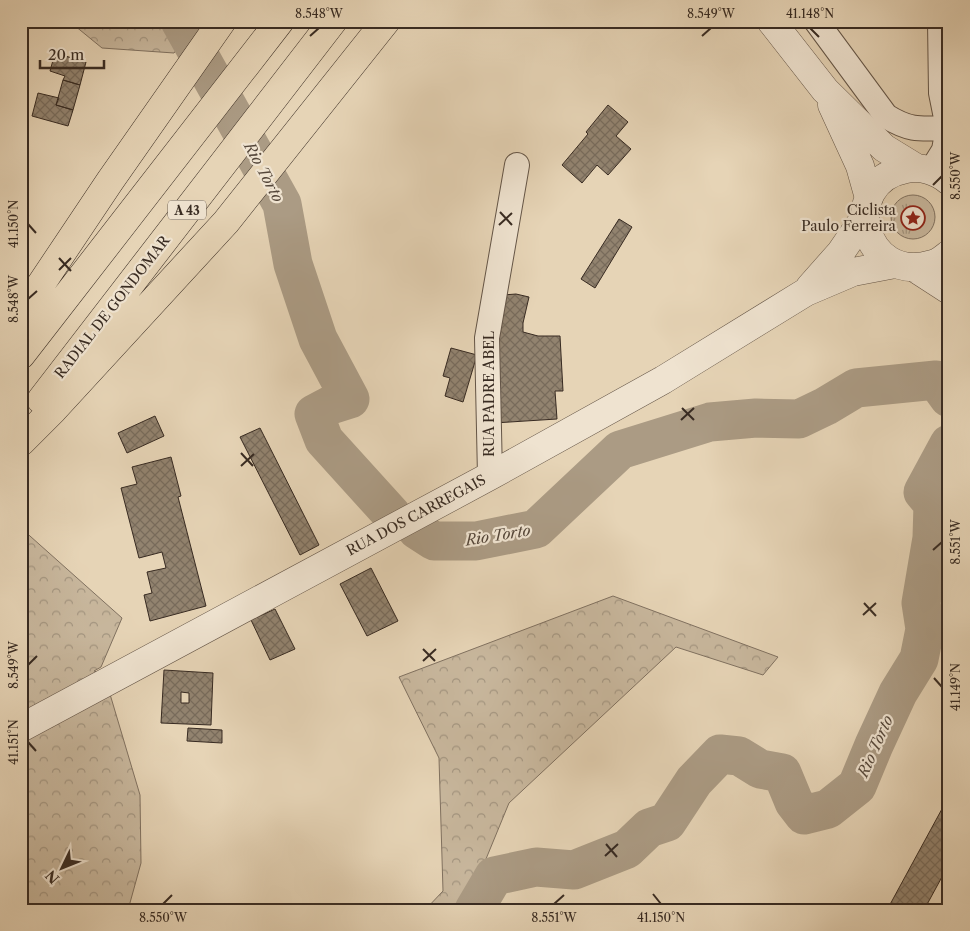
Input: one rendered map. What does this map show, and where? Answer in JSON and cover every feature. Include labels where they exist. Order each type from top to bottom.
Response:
[{"type":"highway","points":[[21,314],[110,181],[222,21]]},
{"type":"highway","points":[[21,355],[280,21]]},
{"type":"highway","name":"RADIAL DE GONDOMAR","points":[[21,428],[47,405],[333,21]]},
{"type":"highway","name":"A 43","points":[[47,405],[226,222],[386,21]]},
{"type":"highway","points":[[21,442],[47,405]]},
{"type":"street","points":[[772,21],[825,90],[884,148],[937,173],[948,128],[941,93],[940,21]]},
{"type":"street","points":[[816,21],[886,116],[901,126],[919,129],[948,128]]},
{"type":"street","points":[[825,90],[860,166],[867,208],[868,236],[879,253],[949,290]]},
{"type":"street","name":"RUA PADRE ABEL","points":[[490,476],[487,338],[517,165]]},
{"type":"street","name":"RUA DOS CARREGAIS","points":[[806,292],[841,252],[880,182],[896,171],[937,173]]},
{"type":"street","name":"RUA DOS CARREGAIS","points":[[21,728],[490,476],[663,380],[806,292],[853,272],[934,264],[949,254]]},
{"type":"green space","points":[[69,21],[198,21],[174,53],[102,48]]},
{"type":"green space","points":[[913,195],[925,199],[931,205],[935,217],[931,229],[925,235],[913,239],[901,235],[895,229],[891,217],[895,205],[901,199]]},
{"type":"green space","points":[[21,528],[122,618],[101,667],[94,671],[104,674],[140,795],[141,863],[128,910],[21,910]]},
{"type":"green space","points":[[613,596],[778,657],[763,675],[676,647],[509,803],[465,910],[425,910],[443,891],[439,758],[399,677]]},
{"type":"building","points":[[55,53],[86,62],[80,85],[63,80],[65,76],[50,71]]},
{"type":"building","points":[[63,80],[80,85],[73,110],[56,105]]},
{"type":"building","points":[[38,93],[59,98],[56,105],[73,110],[68,126],[32,116]]},
{"type":"building","points":[[608,105],[628,122],[616,136],[631,149],[608,175],[597,165],[582,183],[562,165],[588,134],[586,132]]},
{"type":"building","points":[[619,219],[632,227],[595,288],[581,279]]},
{"type":"building","points":[[516,294],[529,297],[523,323],[523,332],[538,336],[560,336],[563,391],[555,391],[557,419],[494,423],[490,349],[503,295]]},
{"type":"building","points":[[451,348],[477,355],[463,402],[445,396],[450,378],[443,376]]},
{"type":"building","points":[[155,416],[164,436],[127,453],[118,433]]},
{"type":"building","points":[[260,428],[319,545],[300,555],[240,437]]},
{"type":"building","points":[[171,457],[181,496],[178,497],[206,606],[150,621],[144,595],[152,593],[147,572],[166,568],[162,552],[139,558],[121,488],[137,484],[132,467]]},
{"type":"building","points":[[371,568],[398,621],[367,636],[340,584]]},
{"type":"building","points":[[275,609],[295,649],[270,660],[251,620]]},
{"type":"building","points":[[164,670],[213,673],[211,725],[161,723]],"holes":[[[181,692],[189,693],[189,703],[181,703]]]},
{"type":"building","points":[[188,728],[222,730],[222,743],[187,741]]},
{"type":"building","points":[[949,796],[949,864],[924,910],[887,910]]},
{"type":"waterway","name":"Rio Torto","points":[[180,21],[282,204],[293,264],[318,339],[350,399],[331,405],[314,414],[324,440],[392,515]]},
{"type":"waterway","name":"Rio Torto","points":[[417,530],[434,541],[476,541],[536,529],[620,450],[710,422],[756,418],[799,419],[856,388],[936,380],[949,398]]},
{"type":"waterway","name":"Rio Torto","points":[[474,910],[494,876],[536,867],[574,870],[627,849],[649,828],[667,822],[694,781],[720,754],[739,756],[760,769],[782,773],[794,802],[804,815],[828,809],[857,786],[898,693],[919,659],[925,629],[921,603],[932,538],[933,504],[923,492],[949,444]]},
{"type":"place","name":"Ciclista Paulo Ferreira","points":[[913,218]]}]
